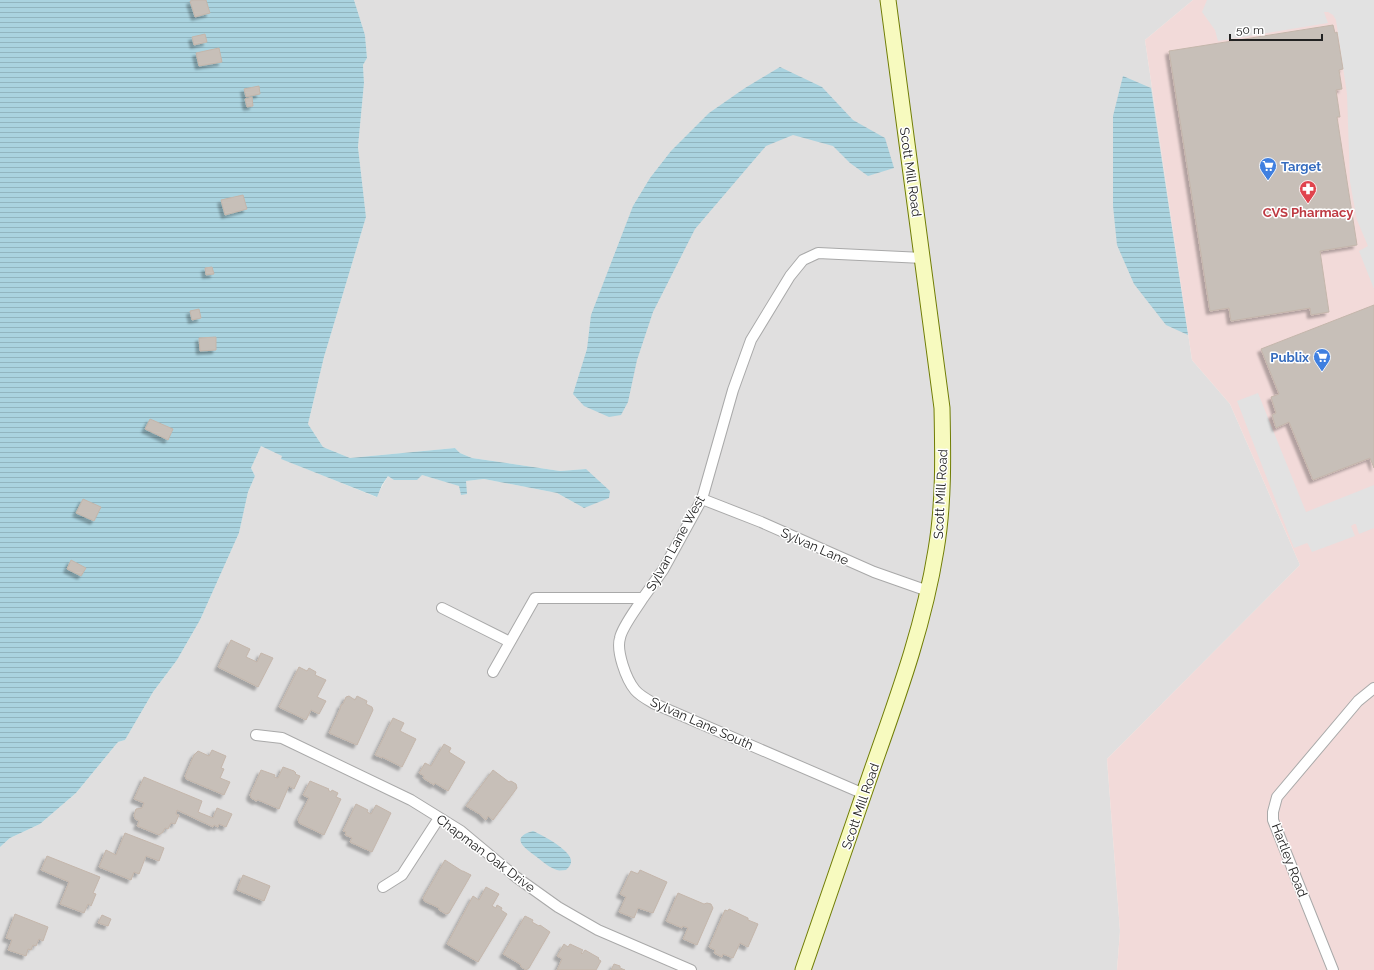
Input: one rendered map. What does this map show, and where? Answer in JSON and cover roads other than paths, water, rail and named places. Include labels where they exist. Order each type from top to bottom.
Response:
[{"type":"street","name":"Scott Mill Road","points":[[803,970],[914,649],[928,591],[936,548],[941,500],[943,458],[942,408],[888,0]]},
{"type":"street","name":"Sylvan Lane West","points":[[493,672],[535,598],[643,598],[663,570],[702,499],[733,390],[751,340],[790,276],[803,260],[818,253],[923,258]]},
{"type":"street","name":"Sylvan Lane","points":[[702,499],[761,522],[874,572],[928,591]]},
{"type":"street","name":"Sylvan Lane South","points":[[643,598],[620,637],[619,650],[629,679],[635,690],[655,704],[864,794]]},
{"type":"street","points":[[442,608],[510,642]]},
{"type":"street","name":"Hartley Road","points":[[1333,970],[1273,820],[1272,812],[1277,797],[1358,701],[1374,688]]},
{"type":"street","name":"Chapman Oak Drive","points":[[256,735],[282,738],[411,800],[461,832],[516,877],[558,907],[598,930],[691,970]]},
{"type":"street","points":[[383,887],[402,875],[439,818]]},
{"type":"water","points":[[0,0],[354,0],[365,35],[367,58],[363,65],[364,83],[358,147],[366,217],[324,357],[308,424],[323,447],[350,458],[455,448],[460,453],[472,458],[560,471],[586,469],[610,491],[609,498],[584,508],[557,493],[484,479],[466,481],[467,494],[461,495],[459,486],[422,475],[417,480],[394,480],[388,476],[377,497],[281,459],[282,456],[261,446],[251,468],[255,476],[248,492],[239,533],[200,620],[177,660],[153,692],[125,740],[118,742],[76,793],[40,824],[10,838],[0,847]]},
{"type":"water","points":[[780,67],[822,87],[853,120],[885,138],[894,168],[868,176],[850,163],[833,146],[793,135],[766,146],[695,229],[653,312],[637,360],[628,402],[621,415],[609,417],[584,406],[573,394],[587,349],[591,315],[633,206],[650,178],[671,151],[709,113],[745,88]]},
{"type":"water","points":[[1123,76],[1151,88],[1188,335],[1166,325],[1134,284],[1117,245],[1113,206],[1113,116]]},
{"type":"water","points":[[533,831],[556,844],[567,853],[571,862],[566,870],[552,868],[522,844],[520,840],[522,837]]},
{"type":"place","name":"Target","points":[[1268,181]]},
{"type":"place","name":"CVS Pharmacy","points":[[1308,204]]},
{"type":"place","name":"Publix","points":[[1322,372]]}]
